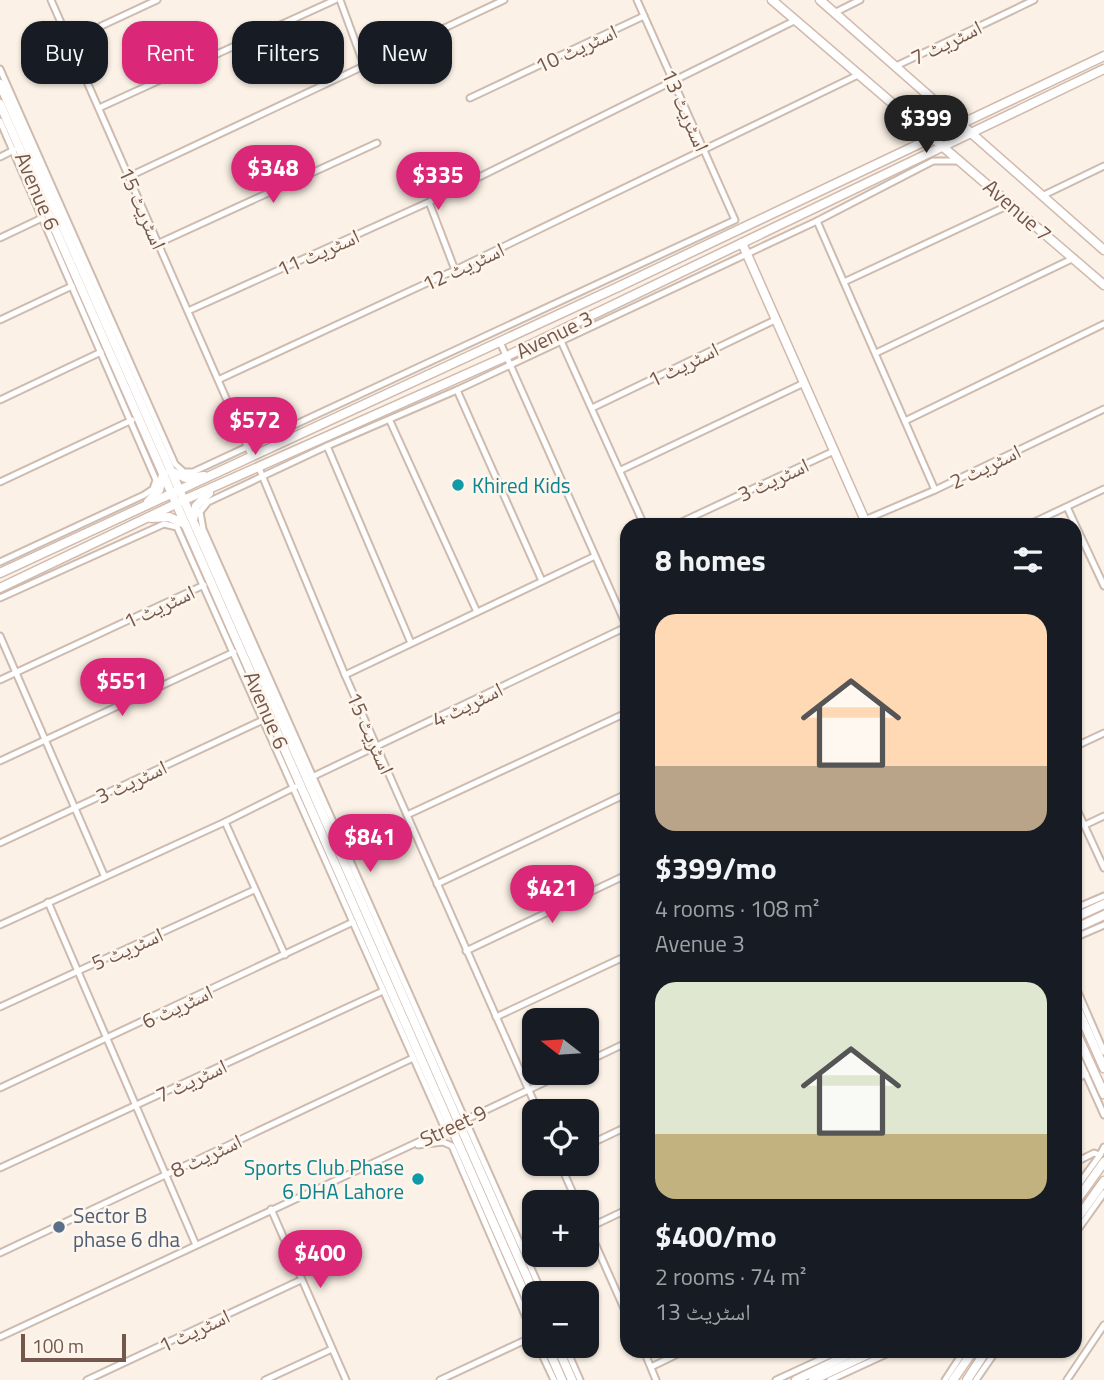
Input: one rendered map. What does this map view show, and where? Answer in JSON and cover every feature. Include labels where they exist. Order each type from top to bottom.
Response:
[{"type":"main road","name":"Avenue 7","points":[[772,0],[943,144],[1104,285]]},
{"type":"main road","name":"Avenue 7","points":[[820,0],[1103,247]]},
{"type":"main road","name":"Avenue 3","points":[[0,588],[144,519],[249,451],[500,342],[1104,57]]},
{"type":"main road","name":"Avenue 3","points":[[0,573],[136,510],[261,472],[507,362],[943,144],[1104,69]]},
{"type":"main road","name":"Avenue 6","points":[[0,85],[160,457]]},
{"type":"main road","name":"Avenue 6","points":[[0,104],[167,472],[455,1125],[528,1281]]},
{"type":"main road","points":[[742,243],[864,518]]},
{"type":"main road","points":[[128,503],[136,510],[159,490],[167,472],[186,478],[208,476]]},
{"type":"main road","points":[[144,519],[169,517],[189,522],[196,506],[214,488]]},
{"type":"main road","points":[[1082,914],[1104,904]]},
{"type":"main road","points":[[1082,925],[1104,915]]},
{"type":"main road","points":[[1082,1019],[1104,1068]]},
{"type":"main road","points":[[1082,1046],[1104,1094]]},
{"type":"main road","name":"Avenue 6","points":[[455,1125],[522,1286]]},
{"type":"main road","points":[[1082,1191],[1102,1159]]},
{"type":"main road","points":[[1082,1210],[1104,1181]]},
{"type":"main road","points":[[552,1358],[562,1380]]},
{"type":"main road","points":[[562,1358],[572,1380]]},
{"type":"main road","points":[[796,1380],[842,1358]]},
{"type":"main road","points":[[813,1380],[860,1358]]},
{"type":"main road","points":[[953,1380],[968,1358]]},
{"type":"main road","points":[[967,1380],[981,1358]]},
{"type":"street","name":"اسٹریٹ 15","points":[[51,0],[60,21]]},
{"type":"street","points":[[108,23],[157,0]]},
{"type":"street","points":[[99,108],[338,0],[358,50]]},
{"type":"street","points":[[452,25],[504,0]]},
{"type":"street","name":"اسٹریٹ 13","points":[[249,451],[735,220],[637,0]]},
{"type":"street","points":[[834,13],[860,0]]},
{"type":"street","name":"اسٹریٹ 7","points":[[896,66],[1034,0]]},
{"type":"street","name":"اسٹریٹ 10","points":[[470,97],[644,16]]},
{"type":"street","name":"اسٹریٹ 11","points":[[188,311],[429,202],[796,20]]},
{"type":"street","points":[[0,69],[160,457],[155,484],[149,492],[0,562]]},
{"type":"street","points":[[130,176],[358,71]]},
{"type":"street","name":"اسٹریٹ 12","points":[[220,379],[456,270],[860,75]]},
{"type":"street","name":"اسٹریٹ 15","points":[[88,84],[220,379],[249,451]]},
{"type":"street","points":[[0,121],[132,420],[160,457],[180,470],[188,472],[249,451]]},
{"type":"street","points":[[159,243],[377,143]]},
{"type":"street","points":[[0,157],[14,150]]},
{"type":"street","points":[[911,160],[915,170]]},
{"type":"street","points":[[536,1281],[455,1125],[413,1058],[353,922],[303,782],[263,720],[204,584],[194,534],[200,512],[205,505],[261,472],[390,421],[457,390],[507,362],[561,341],[817,221],[933,161],[962,161]]},
{"type":"street","points":[[1044,195],[1104,166]]},
{"type":"street","points":[[429,202],[456,270]]},
{"type":"street","points":[[844,282],[1011,204]]},
{"type":"street","points":[[0,237],[42,218]]},
{"type":"street","points":[[817,221],[935,490]]},
{"type":"street","points":[[876,353],[1074,258]]},
{"type":"street","points":[[0,320],[72,286]]},
{"type":"street","name":"اسٹریٹ 1","points":[[592,408],[775,320]]},
{"type":"street","points":[[905,421],[1104,324]]},
{"type":"street","points":[[561,341],[641,518]]},
{"type":"street","points":[[500,342],[620,612]]},
{"type":"street","points":[[0,400],[101,352]]},
{"type":"street","points":[[621,470],[804,383]]},
{"type":"street","points":[[457,390],[542,581]]},
{"type":"street","name":"اسٹریٹ 2","points":[[875,518],[1104,409]]},
{"type":"street","points":[[0,482],[132,420]]},
{"type":"street","points":[[390,421],[477,612]]},
{"type":"street","points":[[327,446],[411,643]]},
{"type":"street","name":"اسٹریٹ 3","points":[[690,518],[834,451]]},
{"type":"street","name":"اسٹریٹ 15","points":[[261,472],[345,675],[533,1099]]},
{"type":"street","points":[[1043,518],[1104,489]]},
{"type":"street","points":[[1067,507],[1073,518]]},
{"type":"street","points":[[0,598],[164,524],[194,534]]},
{"type":"street","points":[[1082,536],[1101,572],[1104,586]]},
{"type":"street","points":[[345,675],[595,556]]},
{"type":"street","name":"اسٹریٹ 1","points":[[0,680],[204,584]]},
{"type":"street","name":"اسٹریٹ 4","points":[[0,925],[104,875],[225,822],[620,629]]},
{"type":"street","points":[[0,636],[104,875]]},
{"type":"street","points":[[0,761],[234,652]]},
{"type":"street","points":[[407,815],[620,716]]},
{"type":"street","name":"اسٹریٹ 3","points":[[0,843],[263,720]]},
{"type":"street","points":[[1082,743],[1104,733]]},
{"type":"street","points":[[437,884],[620,797]]},
{"type":"street","points":[[1085,825],[1104,816]]},
{"type":"street","points":[[1082,819],[1104,868]]},
{"type":"street","points":[[225,822],[285,955]]},
{"type":"street","points":[[467,951],[620,879]]},
{"type":"street","name":"اسٹریٹ 5","points":[[0,1007],[254,890]]},
{"type":"street","points":[[1082,906],[1104,896]]},
{"type":"street","points":[[48,902],[134,1107],[196,1245]]},
{"type":"street","name":"اسٹریٹ 6","points":[[0,1088],[353,922]]},
{"type":"street","points":[[1082,935],[1104,925]]},
{"type":"street","points":[[496,1017],[620,959]]},
{"type":"street","name":"اسٹریٹ 7","points":[[0,1168],[383,991]]},
{"type":"street","points":[[1082,1001],[1104,1052]]},
{"type":"street","points":[[599,1056],[620,1046]]},
{"type":"street","name":"اسٹریٹ 8","points":[[0,1253],[413,1058]]},
{"type":"street","points":[[1082,1065],[1104,1115]]},
{"type":"street","points":[[1082,1076],[1086,1074]]},
{"type":"street","name":"Street 9","points":[[0,1337],[538,1085]]},
{"type":"street","points":[[599,1140],[620,1130]]},
{"type":"street","points":[[410,1146],[443,1142],[452,1146],[522,1308]]},
{"type":"street","points":[[1082,1182],[1102,1159],[1104,1147]]},
{"type":"street","points":[[1082,1159],[1094,1153],[1102,1159]]},
{"type":"street","points":[[1082,1224],[1104,1193]]},
{"type":"street","points":[[271,1209],[346,1380]]},
{"type":"street","points":[[599,1220],[620,1212]]},
{"type":"street","points":[[599,1252],[620,1298]]},
{"type":"street","name":"اسٹریٹ 1","points":[[87,1380],[302,1280]]},
{"type":"street","points":[[1082,1358],[1104,1325]]},
{"type":"street","points":[[440,1380],[522,1342]]},
{"type":"street","points":[[265,1380],[332,1349]]},
{"type":"street","points":[[544,1358],[554,1380]]},
{"type":"street","points":[[570,1358],[580,1380]]},
{"type":"street","points":[[646,1358],[656,1380]]},
{"type":"street","points":[[651,1367],[670,1358]]},
{"type":"street","points":[[776,1380],[824,1358]]},
{"type":"street","points":[[830,1380],[878,1358]]},
{"type":"street","points":[[945,1380],[959,1358]]},
{"type":"street","points":[[976,1380],[991,1358]]},
{"type":"street","points":[[1067,1380],[1082,1358]]},
{"type":"place","name":"Khired Kids","points":[[458,485]]},
{"type":"place","name":"Sports Club Phase 6 DHA Lahore","points":[[418,1179]]},
{"type":"place","name":"Sector B phase 6 dha","points":[[59,1227]]}]
